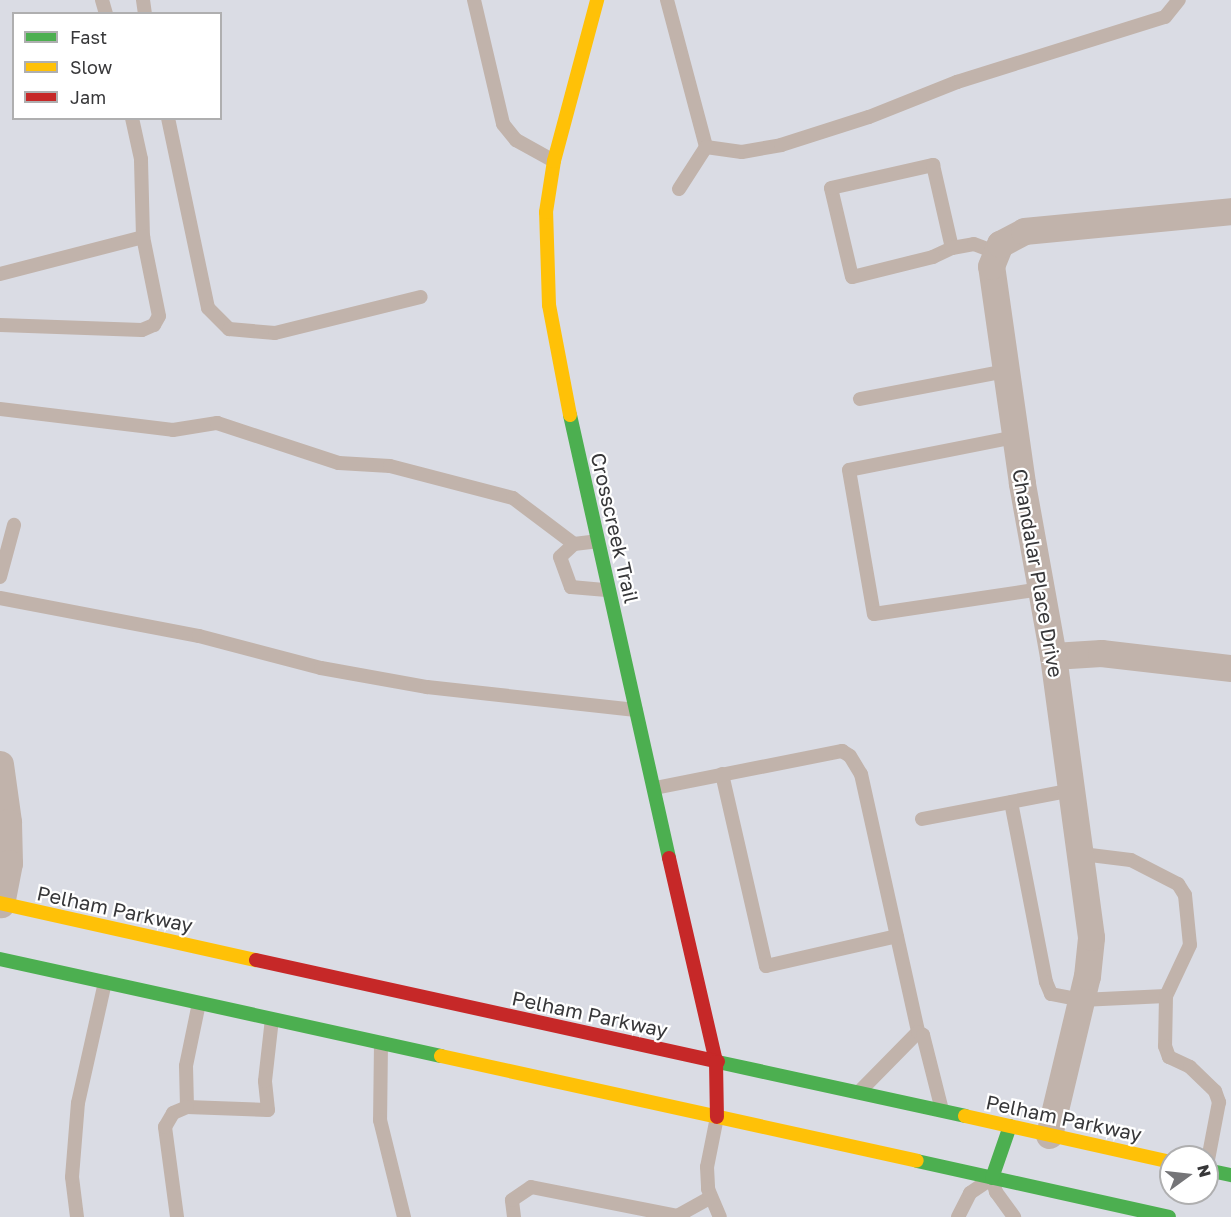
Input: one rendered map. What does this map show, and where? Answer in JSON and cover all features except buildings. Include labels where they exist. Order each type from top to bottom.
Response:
[{"type":"main road","name":"Crosscreek Trail","points":[[597,0],[554,161],[546,212],[549,305],[597,541],[656,788],[716,1062],[717,1117]]},
{"type":"main road","name":"Pelham Parkway","points":[[0,905],[1159,1159]]},
{"type":"main road","points":[[0,959],[1169,1217]]},
{"type":"main road","points":[[992,1178],[1010,1126]]},
{"type":"street","points":[[995,252],[1011,236],[1040,228],[1231,211]]},
{"type":"street","name":"Chandalar Place Drive","points":[[995,252],[992,280],[1015,437],[1053,656],[1092,937],[1081,1000],[1049,1135]]},
{"type":"street","points":[[1053,656],[1101,652],[1231,668]]},
{"type":"street","points":[[0,905],[4,847],[1,779]]},
{"type":"lane","points":[[474,0],[503,124],[516,140],[554,161]]},
{"type":"lane","points":[[667,0],[706,147],[679,189]]},
{"type":"lane","points":[[706,147],[742,152],[781,145],[869,117],[957,82],[1165,17],[1179,0]]},
{"type":"lane","points":[[0,324],[142,330],[154,325],[159,316],[143,237],[141,159],[132,120]]},
{"type":"lane","points":[[168,120],[208,308],[229,329],[275,333],[421,297]]},
{"type":"lane","points":[[952,248],[933,165],[831,188],[852,277],[933,257],[952,248],[974,244],[995,252]]},
{"type":"lane","points":[[0,274],[143,237]]},
{"type":"lane","points":[[860,399],[1005,371]]},
{"type":"lane","points":[[0,409],[173,430],[217,423],[339,463],[390,466],[513,498],[574,544]]},
{"type":"lane","points":[[1015,437],[849,470],[874,614],[1041,589]]},
{"type":"lane","points":[[0,577],[14,525]]},
{"type":"lane","points":[[597,541],[574,544],[560,557],[571,587],[609,590]]},
{"type":"lane","points":[[0,598],[199,636],[321,668],[427,687],[638,710]]},
{"type":"lane","points":[[656,788],[842,751],[861,774],[918,1032],[923,1035],[943,1112]]},
{"type":"lane","points":[[722,774],[766,966],[897,936]]},
{"type":"lane","points":[[922,819],[1073,790]]},
{"type":"lane","points":[[1011,802],[1046,982],[1051,994],[1081,1000],[1166,996]]},
{"type":"lane","points":[[1082,854],[1131,860],[1178,884],[1185,895],[1190,945],[1166,996],[1165,1046],[1169,1057],[1202,1077],[1215,1091],[1219,1102],[1211,1145]]},
{"type":"lane","points":[[77,1217],[72,1177],[78,1103],[105,982]]},
{"type":"lane","points":[[187,1107],[186,1066],[199,1003]]},
{"type":"lane","points":[[177,1217],[165,1127],[173,1113],[187,1107],[268,1110],[265,1081],[272,1019]]},
{"type":"lane","points":[[858,1093],[918,1032]]},
{"type":"lane","points":[[381,1043],[380,1120],[404,1217]]},
{"type":"lane","points":[[717,1117],[707,1167],[710,1198],[720,1217]]},
{"type":"lane","points":[[958,1217],[970,1193],[992,1178],[996,1192],[1014,1217]]},
{"type":"lane","points":[[514,1217],[512,1200],[531,1187],[677,1216],[710,1198]]},
{"type":"shaded area","points":[[0,0],[1231,0],[1231,1217],[0,1217]]},
{"type":"traffic: fast","points":[[570,415],[669,858]]},
{"type":"traffic: fast","points":[[0,959],[441,1056]]},
{"type":"traffic: fast","points":[[718,1062],[965,1116]]},
{"type":"traffic: fast","points":[[992,1178],[1010,1126]]},
{"type":"traffic: fast","points":[[917,1161],[1169,1217]]},
{"type":"traffic: fast","points":[[1219,1172],[1231,1175]]},
{"type":"traffic: slow","points":[[570,415],[549,305],[546,212],[554,161],[597,0]]},
{"type":"traffic: slow","points":[[0,903],[256,960]]},
{"type":"traffic: slow","points":[[441,1056],[917,1161]]},
{"type":"traffic: slow","points":[[965,1116],[1159,1159]]},
{"type":"traffic: jam","points":[[669,858],[716,1062]]},
{"type":"traffic: jam","points":[[256,960],[718,1062]]},
{"type":"traffic: jam","points":[[716,1062],[717,1117]]}]
